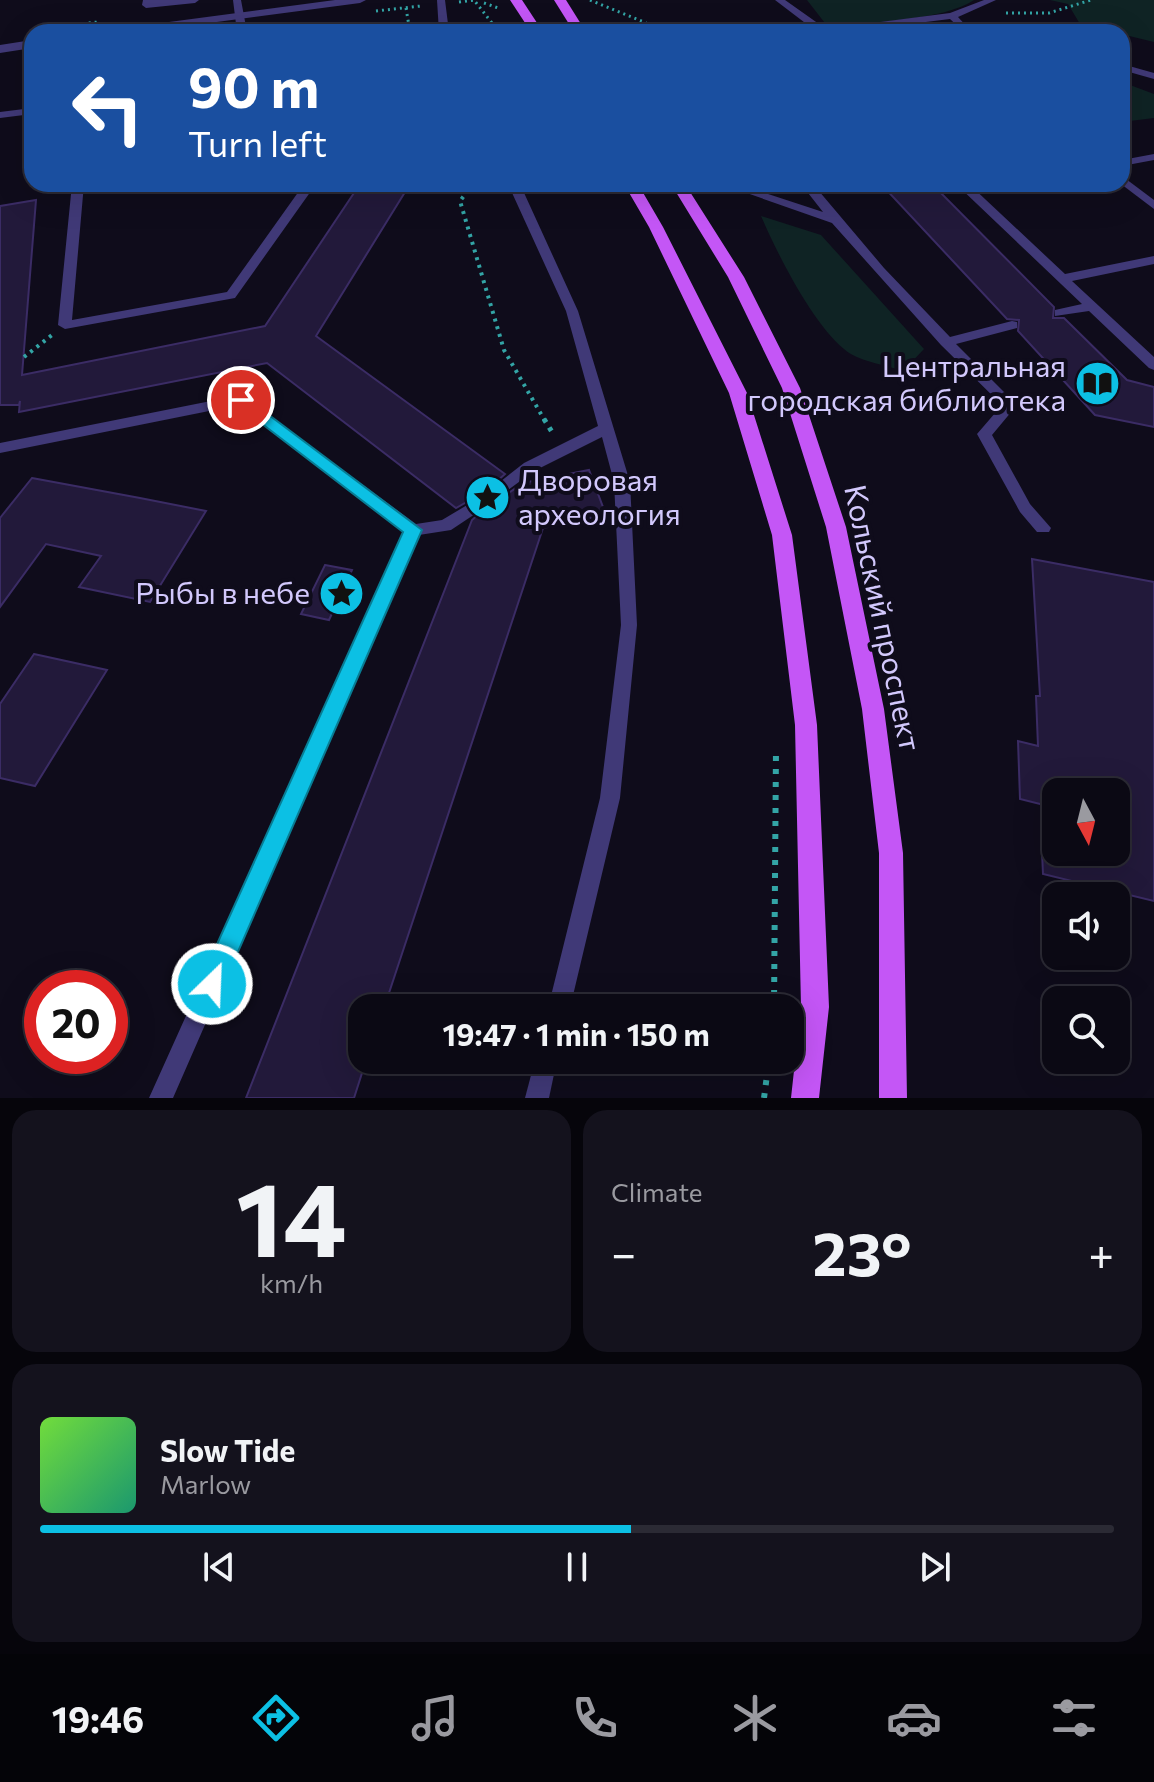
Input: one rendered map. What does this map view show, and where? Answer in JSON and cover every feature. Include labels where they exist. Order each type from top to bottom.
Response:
[{"type":"main road","points":[[516,0],[532,24]]},
{"type":"main road","points":[[560,0],[575,24]]},
{"type":"main road","points":[[636,192],[738,393],[782,535],[806,725],[815,1007],[805,1098]]},
{"type":"main road","name":"Кольский проспект","points":[[683,192],[736,277],[791,388],[836,527],[873,709],[891,853],[893,1098]]},
{"type":"street","points":[[182,24],[360,0]]},
{"type":"street","points":[[0,49],[24,45]]},
{"type":"lane","points":[[147,0],[146,5],[195,0]]},
{"type":"lane","points":[[237,0],[240,24]]},
{"type":"lane","points":[[441,0],[443,24]]},
{"type":"lane","points":[[779,0],[812,24]]},
{"type":"lane","points":[[888,24],[952,16],[992,0]]},
{"type":"lane","points":[[952,16],[959,24]]},
{"type":"lane","points":[[1130,69],[1154,76]]},
{"type":"lane","points":[[0,115],[24,112]]},
{"type":"lane","points":[[1130,162],[1154,157]]},
{"type":"lane","points":[[1130,186],[1154,206]]},
{"type":"lane","points":[[77,192],[65,325],[231,295],[304,192]]},
{"type":"lane","points":[[518,192],[572,311],[622,482],[629,625],[610,798],[562,994]]},
{"type":"lane","points":[[751,192],[835,220]]},
{"type":"lane","points":[[813,192],[946,342],[1010,405],[984,434],[1025,508],[1043,528]]},
{"type":"lane","points":[[970,192],[1154,365]]},
{"type":"lane","points":[[1061,279],[1154,260]]},
{"type":"lane","points":[[1060,313],[1089,307]]},
{"type":"lane","points":[[946,342],[1012,325]]},
{"type":"lane","points":[[0,448],[241,400],[413,530],[445,526],[479,504]]},
{"type":"lane","points":[[499,489],[529,467],[607,428]]},
{"type":"lane","points":[[161,1098],[413,530]]},
{"type":"lane","points":[[537,1098],[543,1074]]},
{"type":"path","points":[[474,0],[493,24]]},
{"type":"path","points":[[590,0],[648,24]]},
{"type":"path","points":[[952,16],[1049,13],[1091,0]]},
{"type":"path","points":[[406,8],[409,24]]},
{"type":"path","points":[[467,192],[460,201],[504,350],[563,450]]},
{"type":"path","points":[[24,357],[65,325]]},
{"type":"path","points":[[774,994],[776,747]]},
{"type":"path","points":[[764,1098],[767,1074]]},
{"type":"green space","points":[[807,0],[974,0],[960,7],[924,16],[861,24],[826,24]]},
{"type":"green space","points":[[1050,0],[1154,0],[1154,42],[1130,36],[1130,24],[1080,24],[1068,4]]},
{"type":"green space","points":[[1130,85],[1154,94],[1154,118],[1130,121]]},
{"type":"green space","points":[[761,216],[821,235],[924,349],[903,371],[864,360],[844,349],[808,305]]},
{"type":"building","points":[[355,192],[405,192],[316,336],[505,474],[488,489],[497,497],[506,495],[523,483],[589,470],[606,515],[543,528],[389,994],[348,994],[348,1074],[362,1074],[354,1098],[246,1098],[472,520],[490,504],[479,495],[456,508],[267,363],[19,412],[20,401],[19,405],[0,405],[0,206],[36,200],[22,375],[265,326]]},
{"type":"building","points":[[888,192],[940,192],[1054,307],[1053,318],[1064,318],[1127,380],[1154,387],[1154,427],[1095,415],[1018,331],[1019,320],[1007,319]]},
{"type":"building","points":[[32,478],[206,511],[150,602],[79,587],[101,556],[46,544],[0,607],[0,518]]},
{"type":"building","points":[[1032,559],[1154,582],[1154,901],[1130,895],[1130,882],[1076,882],[1043,874],[1043,866],[1130,866],[1130,778],[1042,778],[1042,804],[1020,799],[1018,741],[1038,746],[1036,696],[1040,696]]},
{"type":"building","points":[[325,565],[352,570],[329,620],[301,614]]},
{"type":"building","points":[[34,654],[107,670],[35,786],[0,778],[0,704]]},
{"type":"place","name":"Центральная городская библиотека","points":[[1097,384]]},
{"type":"place","name":"Дворовая археология","points":[[487,498]]},
{"type":"place","name":"Рыбы в небе","points":[[341,594]]},
{"type":"route","points":[[212,984],[413,530],[241,400]]}]
